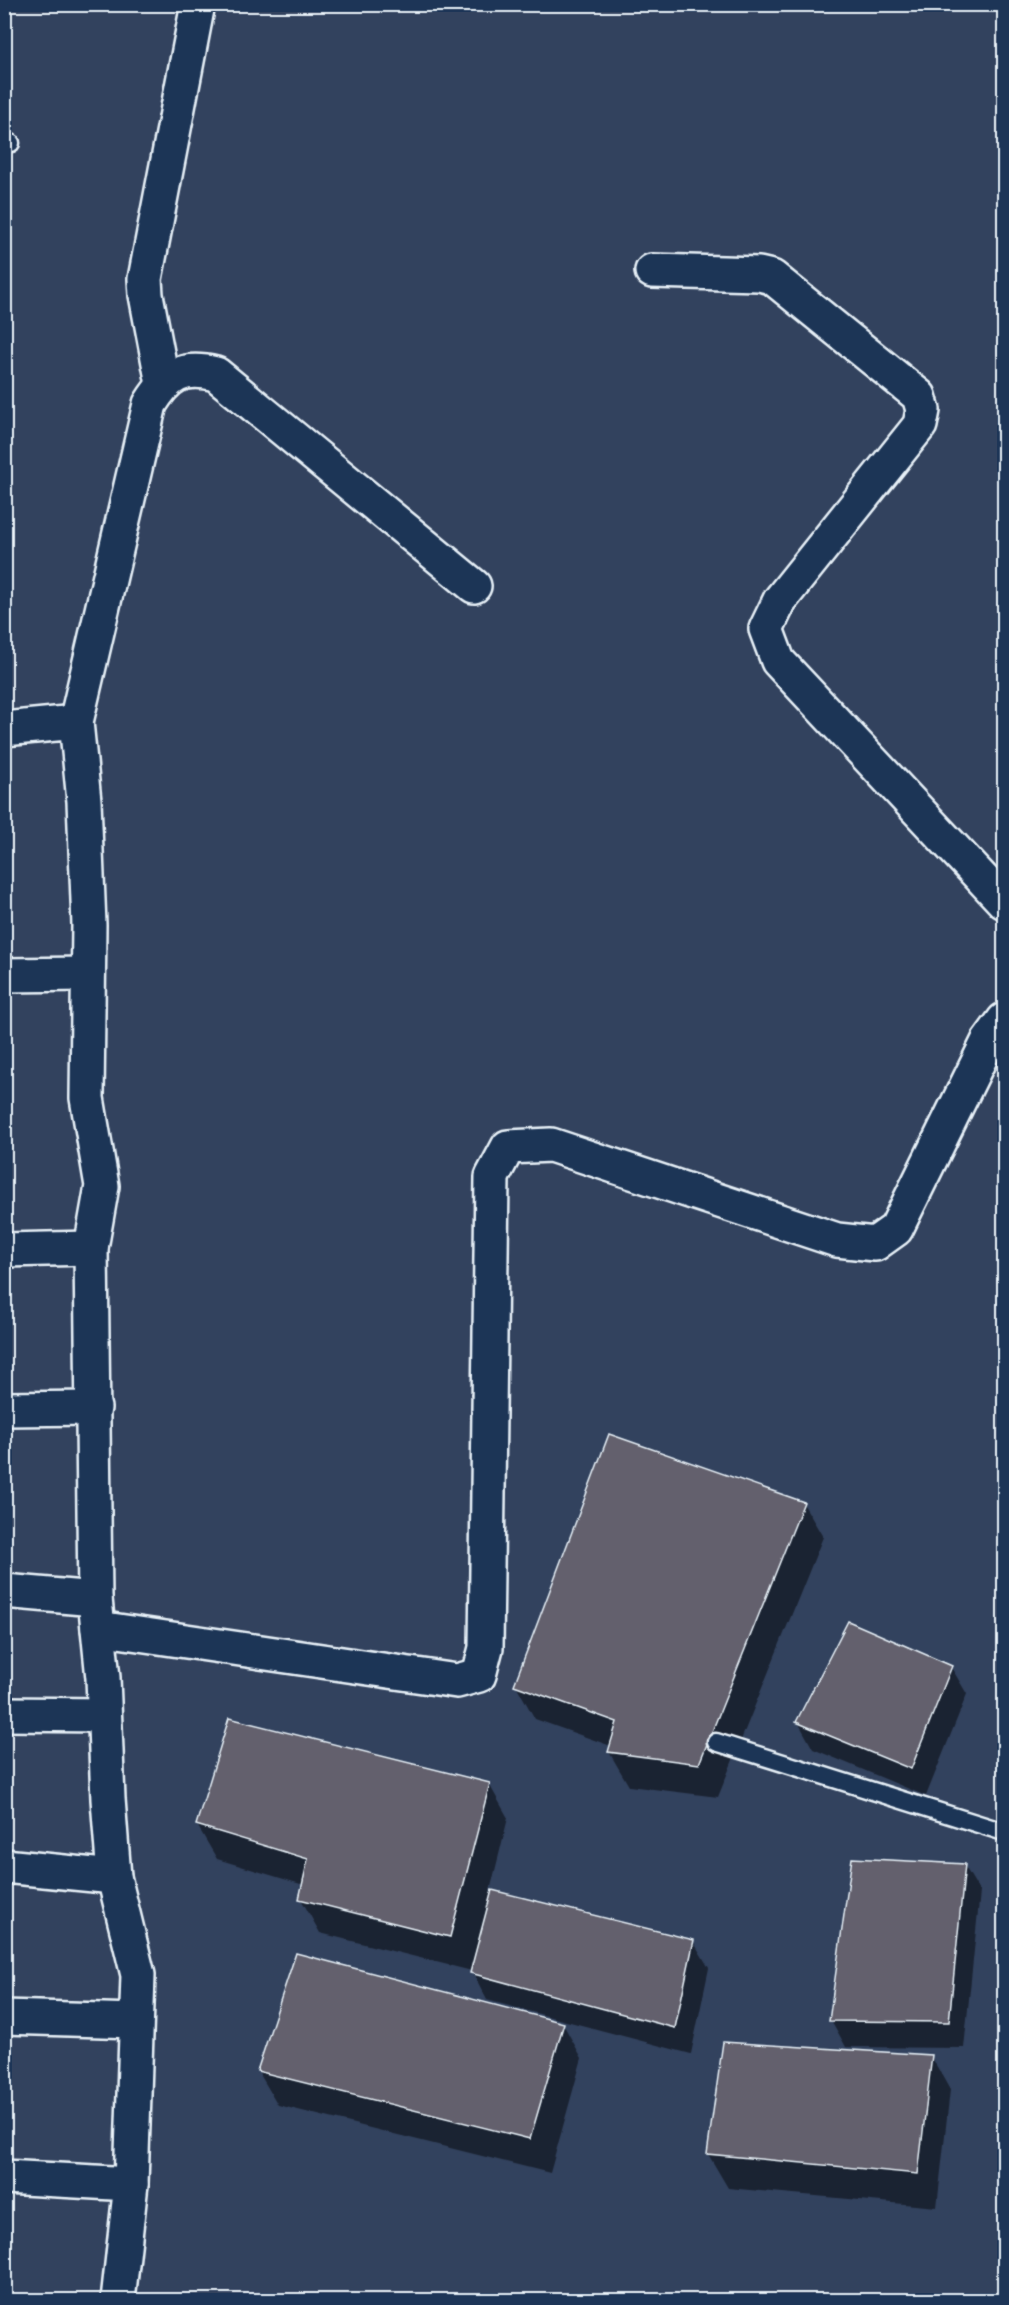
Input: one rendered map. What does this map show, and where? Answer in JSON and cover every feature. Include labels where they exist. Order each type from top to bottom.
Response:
[{"type":"street","points":[[163,384],[145,279],[198,4]]},
{"type":"street","points":[[652,271],[759,274],[772,277],[919,396],[923,410],[920,425],[780,600],[766,629],[778,661],[1005,902]]},
{"type":"street","points":[[118,2301],[131,2184],[138,1975],[114,1877],[97,1613],[92,1248],[102,1186],[87,1098],[89,925],[84,801],[76,722],[150,404],[163,384],[179,374],[198,370],[216,374],[474,586]]},
{"type":"street","points":[[4,729],[76,722]]},
{"type":"street","points":[[4,975],[88,974]]},
{"type":"street","points":[[4,1591],[97,1613],[457,1681],[479,1675],[486,1648],[492,1177],[508,1147],[551,1145],[837,1240],[875,1244],[896,1229],[988,1042],[1005,1020]]},
{"type":"street","points":[[4,1250],[92,1248]]},
{"type":"street","points":[[4,1409],[94,1408]]},
{"type":"street","points":[[4,1714],[104,1715]]},
{"type":"street","points":[[4,1866],[114,1877]]},
{"type":"street","points":[[4,2017],[136,2021]]},
{"type":"street","points":[[4,2177],[131,2184]]},
{"type":"lane","points":[[716,1742],[1005,1832]]},
{"type":"building","points":[[609,1434],[804,1502],[699,1764],[608,1752],[617,1722],[514,1685]]},
{"type":"building","points":[[848,1621],[952,1666],[911,1769],[796,1722]]},
{"type":"building","points":[[229,1718],[490,1783],[450,1937],[299,1899],[308,1859],[196,1825]]},
{"type":"building","points":[[852,1858],[965,1864],[949,2022],[829,2021]]},
{"type":"building","points":[[492,1890],[694,1940],[675,2028],[470,1973]]},
{"type":"building","points":[[296,1953],[564,2023],[530,2139],[257,2071]]},
{"type":"building","points":[[723,2042],[932,2055],[918,2174],[707,2154]]}]
